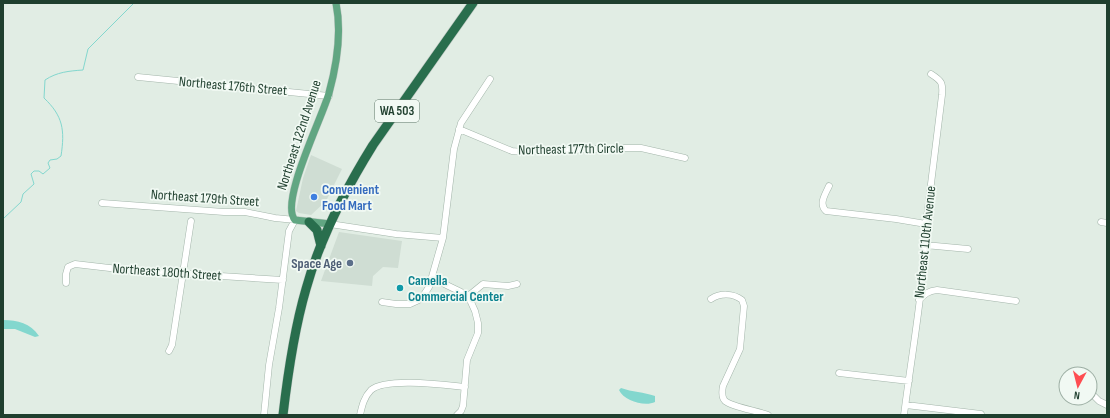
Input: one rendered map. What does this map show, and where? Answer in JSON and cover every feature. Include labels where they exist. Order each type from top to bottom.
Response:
[{"type":"highway","name":"WA 503","points":[[283,415],[294,335],[306,289],[330,224],[358,170],[373,145],[473,3]]},
{"type":"highway","points":[[309,222],[317,230],[321,246]]},
{"type":"main road","name":"Northeast 122nd Avenue","points":[[295,220],[291,211],[295,184],[329,96],[335,67],[339,39],[336,3]]},
{"type":"main road","name":"Northeast 179th Street","points":[[295,220],[330,224]]},
{"type":"street","name":"Northeast 110th Avenue","points":[[904,415],[926,245],[926,224],[943,85],[938,78],[931,74]]},
{"type":"street","name":"Northeast 176th Street","points":[[138,77],[329,96]]},
{"type":"street","points":[[382,302],[403,305],[416,302],[426,293],[432,278],[443,238],[454,150],[459,128],[464,116],[490,79]]},
{"type":"street","name":"Northeast 177th Circle","points":[[459,128],[512,151],[522,152],[641,148],[685,158]]},
{"type":"street","points":[[829,186],[822,202],[823,209],[826,211],[926,224]]},
{"type":"street","name":"Northeast 179th Street","points":[[102,203],[242,212],[295,220]]},
{"type":"street","name":"Northeast 122nd Avenue","points":[[264,415],[269,365],[283,280],[289,231],[295,220]]},
{"type":"street","points":[[169,351],[172,345],[191,221]]},
{"type":"street","points":[[330,224],[396,234],[443,238]]},
{"type":"street","points":[[926,245],[968,249]]},
{"type":"street","name":"Northeast 180th Street","points":[[66,283],[68,266],[75,264],[127,270],[182,272],[283,280]]},
{"type":"street","points":[[432,278],[461,292],[474,305],[478,328],[476,340],[468,360],[463,406],[457,415]]},
{"type":"street","points":[[467,297],[483,284],[508,286],[517,284]]},
{"type":"street","points":[[919,300],[925,293],[937,290],[1016,301]]},
{"type":"street","points":[[711,299],[722,295],[734,296],[742,300],[744,306],[740,349],[723,386],[723,397],[728,402],[768,415]]},
{"type":"street","points":[[839,373],[909,381]]},
{"type":"street","points":[[360,415],[364,398],[376,387],[388,383],[465,387]]},
{"type":"street","points":[[906,405],[981,414]]},
{"type":"shaded area","points":[[311,155],[342,169],[326,201],[311,215],[296,211],[303,178]]},
{"type":"shaded area","points":[[339,232],[402,241],[398,268],[383,267],[373,276],[372,286],[321,281]]},
{"type":"water","points":[[3,320],[28,325],[39,336],[35,337],[15,329],[3,329]]},
{"type":"water","points":[[621,388],[655,396],[655,402],[646,404],[630,400],[619,390]]},
{"type":"waterway","points":[[3,219],[21,202],[23,194],[34,184],[31,174],[34,171],[39,171],[43,174],[50,168],[48,163],[50,160],[57,159],[61,156],[63,138],[61,124],[59,117],[44,98],[45,80],[68,71],[83,70],[88,49],[134,3]]},
{"type":"place","name":"Convenient Food Mart","points":[[314,197]]},
{"type":"place","name":"Space Age","points":[[350,263]]},
{"type":"place","name":"Camella Commercial Center","points":[[400,288]]}]
